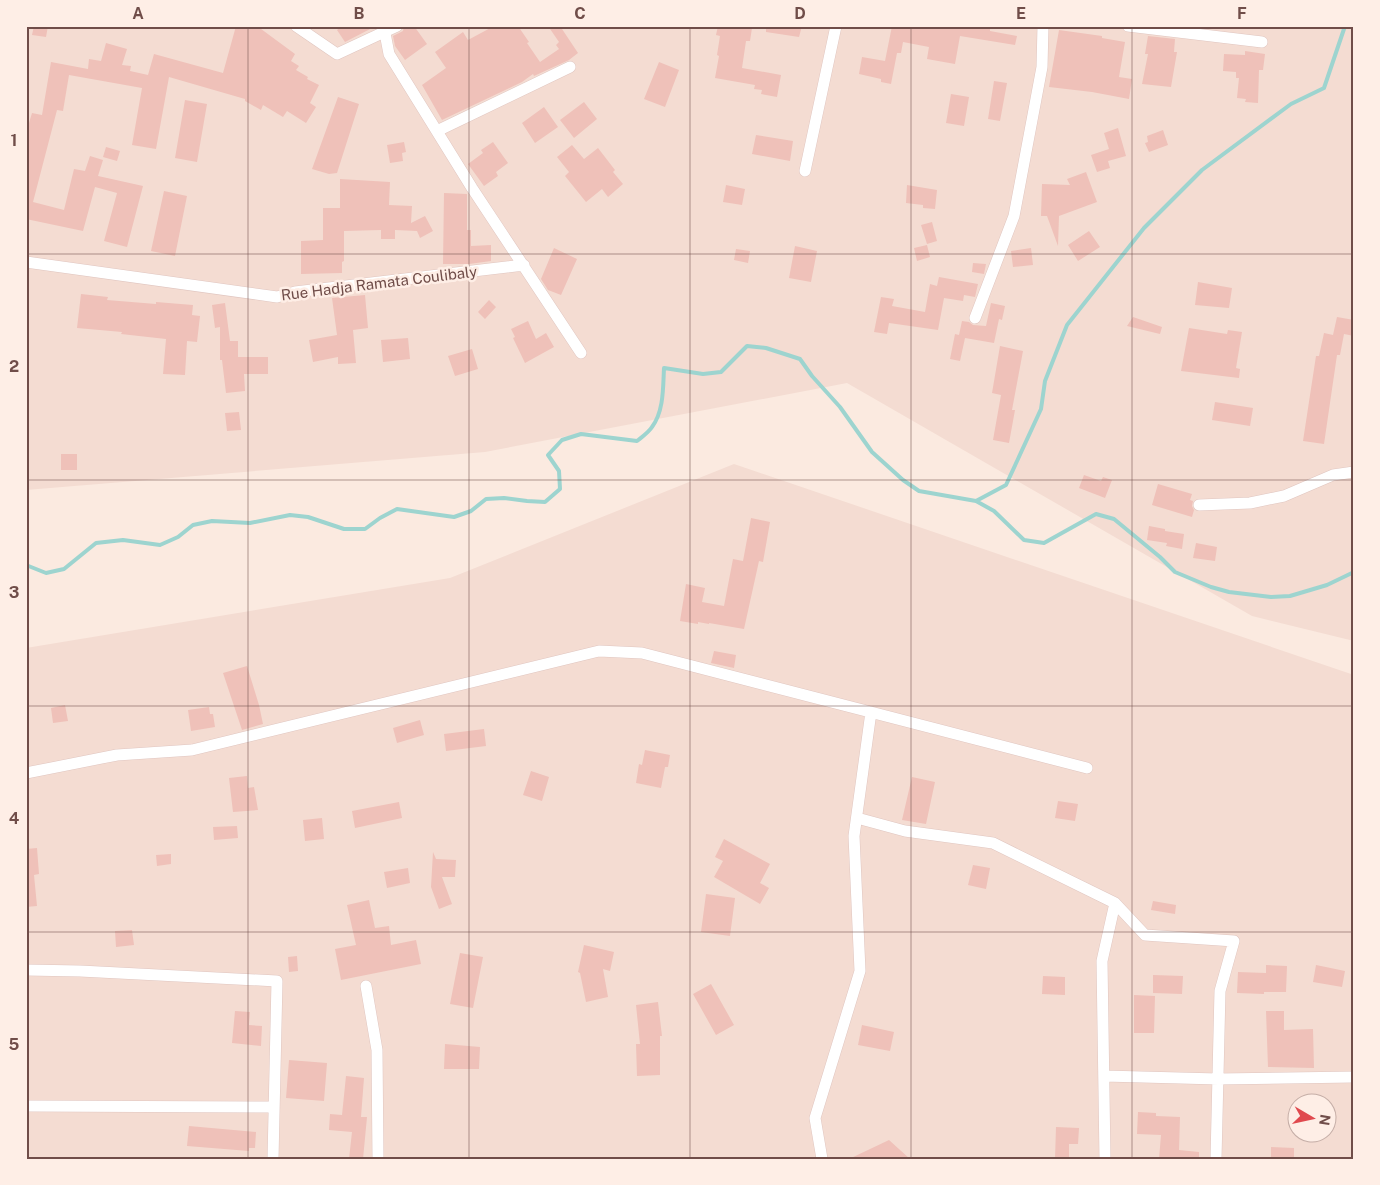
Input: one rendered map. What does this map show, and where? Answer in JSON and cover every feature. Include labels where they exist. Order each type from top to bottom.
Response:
[{"type":"street","points":[[296,26],[336,54],[397,26]]},
{"type":"street","points":[[805,171],[836,26]]},
{"type":"street","points":[[975,318],[1014,216],[1042,67],[1043,26]]},
{"type":"street","points":[[1128,26],[1262,42]]},
{"type":"street","points":[[385,33],[389,54],[472,188],[581,353]]},
{"type":"street","points":[[437,131],[570,66]]},
{"type":"street","name":"Rue Hadja Ramata Coulibaly","points":[[26,262],[277,297],[295,292],[524,265]]},
{"type":"street","points":[[1200,505],[1250,502],[1284,496],[1333,475],[1354,472]]},
{"type":"street","points":[[26,773],[117,755],[192,750],[599,651],[642,653],[1087,768]]},
{"type":"street","points":[[822,1159],[815,1118],[860,971],[854,836],[871,712]]},
{"type":"street","points":[[857,818],[905,831],[993,843],[1115,903],[1145,935],[1234,941],[1220,991],[1216,1159]]},
{"type":"street","points":[[1105,1159],[1102,961],[1115,903]]},
{"type":"street","points":[[26,970],[277,981],[273,1159]]},
{"type":"street","points":[[366,986],[376,1050],[378,1159]]},
{"type":"street","points":[[1104,1076],[1218,1079],[1354,1077]]},
{"type":"street","points":[[26,1106],[274,1107]]},
{"type":"shaded area","points":[[26,26],[1354,26],[1354,641],[1252,616],[847,383],[485,452],[26,490]]},
{"type":"shaded area","points":[[734,464],[1354,675],[1354,1159],[26,1159],[26,648],[450,578]]},
{"type":"building","points":[[34,26],[48,26],[46,37],[32,35]]},
{"type":"building","points":[[236,26],[257,26],[295,54],[291,61],[299,66],[296,70],[308,77],[307,79],[319,85],[310,103],[316,107],[306,123],[287,111],[283,117],[263,105],[261,110],[245,101],[245,99],[169,77],[156,149],[132,145],[142,88],[69,75],[63,111],[57,110],[33,202],[64,210],[74,169],[85,171],[90,156],[103,160],[98,176],[143,186],[127,247],[104,241],[117,193],[95,187],[83,231],[26,219],[26,133],[32,113],[42,115],[51,62],[88,69],[89,59],[101,61],[106,43],[127,49],[122,65],[131,66],[130,71],[148,75],[154,54],[223,73]]},
{"type":"building","points":[[342,26],[376,26],[345,42],[337,30]]},
{"type":"building","points":[[404,26],[414,26],[427,44],[405,60],[395,46],[393,36],[403,31]]},
{"type":"building","points":[[494,26],[518,26],[540,62],[559,49],[556,45],[559,42],[548,26],[560,26],[578,53],[569,60],[534,76],[533,74],[522,82],[442,120],[422,85],[446,68],[435,52],[463,32],[468,40]]},
{"type":"building","points":[[718,26],[752,28],[750,41],[746,41],[742,68],[781,75],[777,97],[761,94],[762,90],[754,89],[755,85],[715,78],[719,56],[717,55],[720,36],[716,35]]},
{"type":"building","points":[[766,26],[802,26],[799,37],[766,32]]},
{"type":"building","points":[[892,26],[990,26],[990,31],[1017,36],[1015,45],[960,36],[955,64],[927,59],[929,47],[903,42],[901,53],[897,53],[891,84],[881,82],[881,79],[859,74],[862,57],[885,61]]},
{"type":"building","points":[[1059,30],[1102,36],[1102,38],[1125,42],[1119,77],[1132,79],[1129,99],[1049,87]]},
{"type":"building","points":[[1148,36],[1175,39],[1174,52],[1177,52],[1171,87],[1142,84],[1148,54],[1145,54]]},
{"type":"building","points":[[1245,51],[1265,54],[1263,70],[1259,70],[1258,103],[1245,102],[1246,99],[1237,98],[1239,78],[1236,78],[1236,72],[1223,71],[1224,54],[1245,55]]},
{"type":"building","points":[[659,62],[679,70],[665,107],[644,99]]},
{"type":"building","points":[[994,81],[1007,83],[1000,121],[988,119]]},
{"type":"building","points":[[951,94],[969,97],[964,126],[946,123]]},
{"type":"building","points":[[338,97],[359,104],[337,173],[329,174],[312,169]]},
{"type":"building","points":[[185,100],[207,104],[197,162],[175,158]]},
{"type":"building","points":[[584,102],[597,119],[574,138],[560,120]]},
{"type":"building","points":[[544,107],[558,127],[535,143],[522,123]]},
{"type":"building","points":[[1118,128],[1126,156],[1108,161],[1110,168],[1097,172],[1091,155],[1109,149],[1104,133]]},
{"type":"building","points":[[1163,130],[1168,145],[1149,152],[1145,143],[1148,142],[1147,136]]},
{"type":"building","points":[[756,135],[793,141],[790,161],[752,154]]},
{"type":"building","points":[[404,142],[406,152],[402,153],[403,161],[390,163],[387,145]]},
{"type":"building","points":[[493,142],[508,163],[496,172],[498,176],[484,186],[468,164],[483,153],[481,150]]},
{"type":"building","points":[[572,145],[584,159],[598,148],[623,184],[608,197],[602,189],[586,202],[565,176],[569,172],[557,157]]},
{"type":"building","points":[[106,147],[120,151],[117,161],[103,157]]},
{"type":"building","points":[[1086,172],[1097,202],[1059,216],[1058,246],[1047,216],[1041,216],[1042,184],[1070,185],[1067,179]]},
{"type":"building","points":[[340,179],[390,182],[389,205],[412,206],[411,223],[425,216],[433,231],[420,238],[417,231],[395,230],[395,239],[381,239],[381,230],[344,231],[342,273],[301,274],[301,241],[323,240],[323,208],[340,208]]},
{"type":"building","points":[[726,185],[745,189],[742,205],[723,202]]},
{"type":"building","points":[[907,185],[937,190],[935,209],[906,203]]},
{"type":"building","points":[[164,191],[187,196],[175,256],[151,251]]},
{"type":"building","points":[[444,193],[467,194],[467,230],[471,230],[471,246],[491,245],[491,261],[469,264],[443,264]]},
{"type":"building","points":[[932,222],[937,241],[927,244],[921,225]]},
{"type":"building","points":[[1089,231],[1100,247],[1078,261],[1068,245]]},
{"type":"building","points":[[927,245],[930,257],[917,261],[914,248]]},
{"type":"building","points":[[795,246],[817,251],[811,282],[789,278]]},
{"type":"building","points":[[554,248],[577,259],[561,295],[548,290],[541,279]]},
{"type":"building","points":[[1031,248],[1033,265],[1013,267],[1011,251]]},
{"type":"building","points":[[736,249],[750,251],[748,263],[734,260]]},
{"type":"building","points":[[973,263],[986,264],[984,274],[972,272]]},
{"type":"building","points":[[939,277],[978,284],[975,297],[964,295],[963,301],[944,298],[938,330],[889,323],[887,334],[874,332],[881,297],[894,299],[892,306],[925,312],[930,284],[937,286]]},
{"type":"building","points":[[1198,282],[1232,288],[1229,308],[1195,305]]},
{"type":"building","points":[[81,294],[108,297],[107,300],[193,305],[192,315],[200,316],[197,342],[187,341],[185,375],[163,374],[166,339],[121,334],[122,332],[77,328]]},
{"type":"building","points":[[365,295],[368,328],[353,330],[356,363],[338,364],[338,357],[313,362],[309,340],[337,335],[332,298]]},
{"type":"building","points":[[489,300],[496,307],[485,319],[478,312]]},
{"type":"building","points":[[225,303],[230,341],[238,341],[238,357],[268,357],[268,374],[244,374],[245,391],[226,393],[222,360],[220,360],[220,327],[215,328],[212,305]]},
{"type":"building","points":[[991,303],[1005,306],[1002,320],[999,319],[994,343],[965,338],[960,361],[950,359],[955,334],[959,335],[962,321],[973,325],[986,326]]},
{"type":"building","points":[[1133,317],[1162,327],[1160,334],[1127,326]]},
{"type":"building","points":[[1337,317],[1354,320],[1354,336],[1344,334],[1340,355],[1337,355],[1324,444],[1303,441],[1316,356],[1319,356],[1324,333],[1333,335]]},
{"type":"building","points":[[528,321],[536,339],[546,333],[554,347],[525,363],[513,338],[515,337],[511,329]]},
{"type":"building","points":[[1189,328],[1227,334],[1228,330],[1242,332],[1236,368],[1240,369],[1239,378],[1181,371]]},
{"type":"building","points":[[408,338],[410,359],[383,362],[381,340]]},
{"type":"building","points":[[1000,346],[1023,351],[1012,410],[1015,410],[1009,443],[993,440],[1001,395],[992,393]]},
{"type":"building","points":[[472,349],[478,369],[455,376],[448,356]]},
{"type":"building","points":[[1215,402],[1253,408],[1250,426],[1212,420]]},
{"type":"building","points":[[239,412],[241,430],[227,431],[225,413]]},
{"type":"building","points":[[61,454],[77,454],[77,470],[61,470]]},
{"type":"building","points":[[1084,475],[1101,481],[1103,477],[1112,480],[1105,498],[1079,488]]},
{"type":"building","points":[[1158,484],[1192,494],[1190,500],[1193,501],[1192,506],[1194,510],[1192,517],[1152,505]]},
{"type":"building","points":[[751,518],[770,522],[763,562],[759,561],[744,629],[709,623],[698,622],[698,624],[680,621],[686,584],[705,588],[702,602],[724,606],[733,559],[743,561]]},
{"type":"building","points":[[1149,526],[1184,534],[1182,549],[1166,546],[1167,543],[1147,540]]},
{"type":"building","points":[[1196,543],[1217,547],[1215,561],[1193,558]]},
{"type":"building","points":[[714,651],[736,655],[734,668],[711,663]]},
{"type":"building","points":[[247,666],[263,724],[242,730],[223,673]]},
{"type":"building","points":[[65,705],[68,721],[53,723],[51,708]]},
{"type":"building","points":[[209,707],[210,714],[213,714],[215,727],[191,731],[188,710]]},
{"type":"building","points":[[420,720],[424,735],[397,743],[393,728]]},
{"type":"building","points":[[484,729],[486,746],[446,751],[444,734]]},
{"type":"building","points":[[645,750],[670,755],[668,767],[665,767],[661,788],[636,783],[639,764],[642,765]]},
{"type":"building","points":[[531,771],[549,777],[542,801],[523,795]]},
{"type":"building","points":[[247,776],[248,788],[254,787],[258,810],[233,812],[229,778]]},
{"type":"building","points":[[912,777],[935,782],[926,824],[902,820]]},
{"type":"building","points":[[1058,801],[1078,804],[1075,821],[1055,818]]},
{"type":"building","points":[[399,802],[402,818],[355,828],[352,811]]},
{"type":"building","points":[[322,818],[324,839],[305,841],[303,820]]},
{"type":"building","points":[[237,826],[238,838],[214,840],[213,827]]},
{"type":"building","points":[[724,839],[770,864],[760,883],[769,888],[760,904],[714,877],[723,861],[715,857]]},
{"type":"building","points":[[37,848],[39,874],[34,875],[37,906],[26,907],[26,849]]},
{"type":"building","points":[[433,852],[436,859],[456,860],[455,877],[442,877],[452,904],[439,909],[431,887]]},
{"type":"building","points":[[171,854],[171,864],[157,866],[156,855]]},
{"type":"building","points":[[973,865],[990,868],[986,889],[968,885]]},
{"type":"building","points":[[408,868],[410,883],[387,888],[384,872]]},
{"type":"building","points":[[706,894],[735,898],[730,936],[701,932]]},
{"type":"building","points":[[369,900],[375,928],[389,926],[391,945],[416,940],[421,964],[341,980],[335,949],[356,945],[347,905]]},
{"type":"building","points":[[1153,901],[1176,905],[1175,914],[1151,910]]},
{"type":"building","points":[[132,930],[134,945],[116,947],[115,931]]},
{"type":"building","points":[[584,945],[614,952],[610,971],[603,969],[608,997],[586,1002],[580,973],[578,972]]},
{"type":"building","points":[[460,953],[483,957],[473,1008],[450,1004]]},
{"type":"building","points":[[297,956],[298,971],[289,972],[288,957]]},
{"type":"building","points":[[1266,965],[1287,966],[1286,992],[1264,992],[1264,994],[1237,993],[1238,972],[1266,973]]},
{"type":"building","points":[[1316,965],[1345,971],[1342,987],[1313,982]]},
{"type":"building","points":[[1153,975],[1183,976],[1182,994],[1153,993]]},
{"type":"building","points":[[1043,976],[1065,977],[1065,995],[1042,994]]},
{"type":"building","points":[[711,984],[734,1025],[716,1035],[693,994]]},
{"type":"building","points":[[1134,995],[1155,996],[1154,1033],[1134,1033]]},
{"type":"building","points":[[658,1002],[662,1036],[660,1036],[660,1075],[637,1076],[636,1044],[640,1044],[636,1005]]},
{"type":"building","points":[[235,1011],[250,1012],[249,1025],[262,1026],[261,1046],[232,1043]]},
{"type":"building","points":[[1266,1011],[1284,1011],[1284,1030],[1313,1029],[1314,1068],[1268,1067]]},
{"type":"building","points":[[862,1025],[894,1032],[890,1051],[858,1045]]},
{"type":"building","points":[[445,1044],[480,1047],[479,1069],[444,1069]]},
{"type":"building","points":[[289,1060],[327,1063],[324,1101],[286,1098]]},
{"type":"building","points":[[346,1076],[364,1078],[361,1117],[367,1117],[363,1159],[349,1159],[352,1132],[329,1130],[330,1114],[342,1115]]},
{"type":"building","points":[[1138,1112],[1156,1113],[1156,1116],[1180,1117],[1179,1150],[1199,1152],[1199,1159],[1159,1159],[1161,1135],[1137,1134]]},
{"type":"building","points":[[189,1126],[256,1132],[255,1148],[249,1148],[249,1151],[187,1146]]},
{"type":"building","points":[[1056,1127],[1079,1128],[1078,1144],[1069,1144],[1069,1159],[1055,1159]]},
{"type":"building","points":[[889,1140],[910,1159],[849,1159]]},
{"type":"building","points":[[1271,1147],[1294,1148],[1294,1159],[1271,1159]]},
{"type":"waterway","points":[[976,501],[1006,485],[1041,409],[1045,381],[1067,325],[1144,228],[1202,170],[1291,104],[1324,88],[1345,26]]},
{"type":"waterway","points":[[26,565],[46,573],[64,569],[96,543],[123,540],[160,545],[178,537],[193,525],[212,521],[250,523],[290,515],[308,517],[344,529],[365,529],[397,509],[454,517],[471,511],[486,499],[504,498],[545,502],[560,489],[559,471],[548,455],[562,440],[581,434],[637,441],[651,429],[659,414],[664,368],[703,374],[721,372],[747,346],[766,348],[800,359],[812,376],[840,407],[872,452],[903,480],[919,491],[976,501],[994,511],[1024,540],[1044,543],[1096,514],[1114,519],[1175,572],[1211,587],[1229,592],[1271,597],[1290,596],[1327,585],[1354,572]]}]
